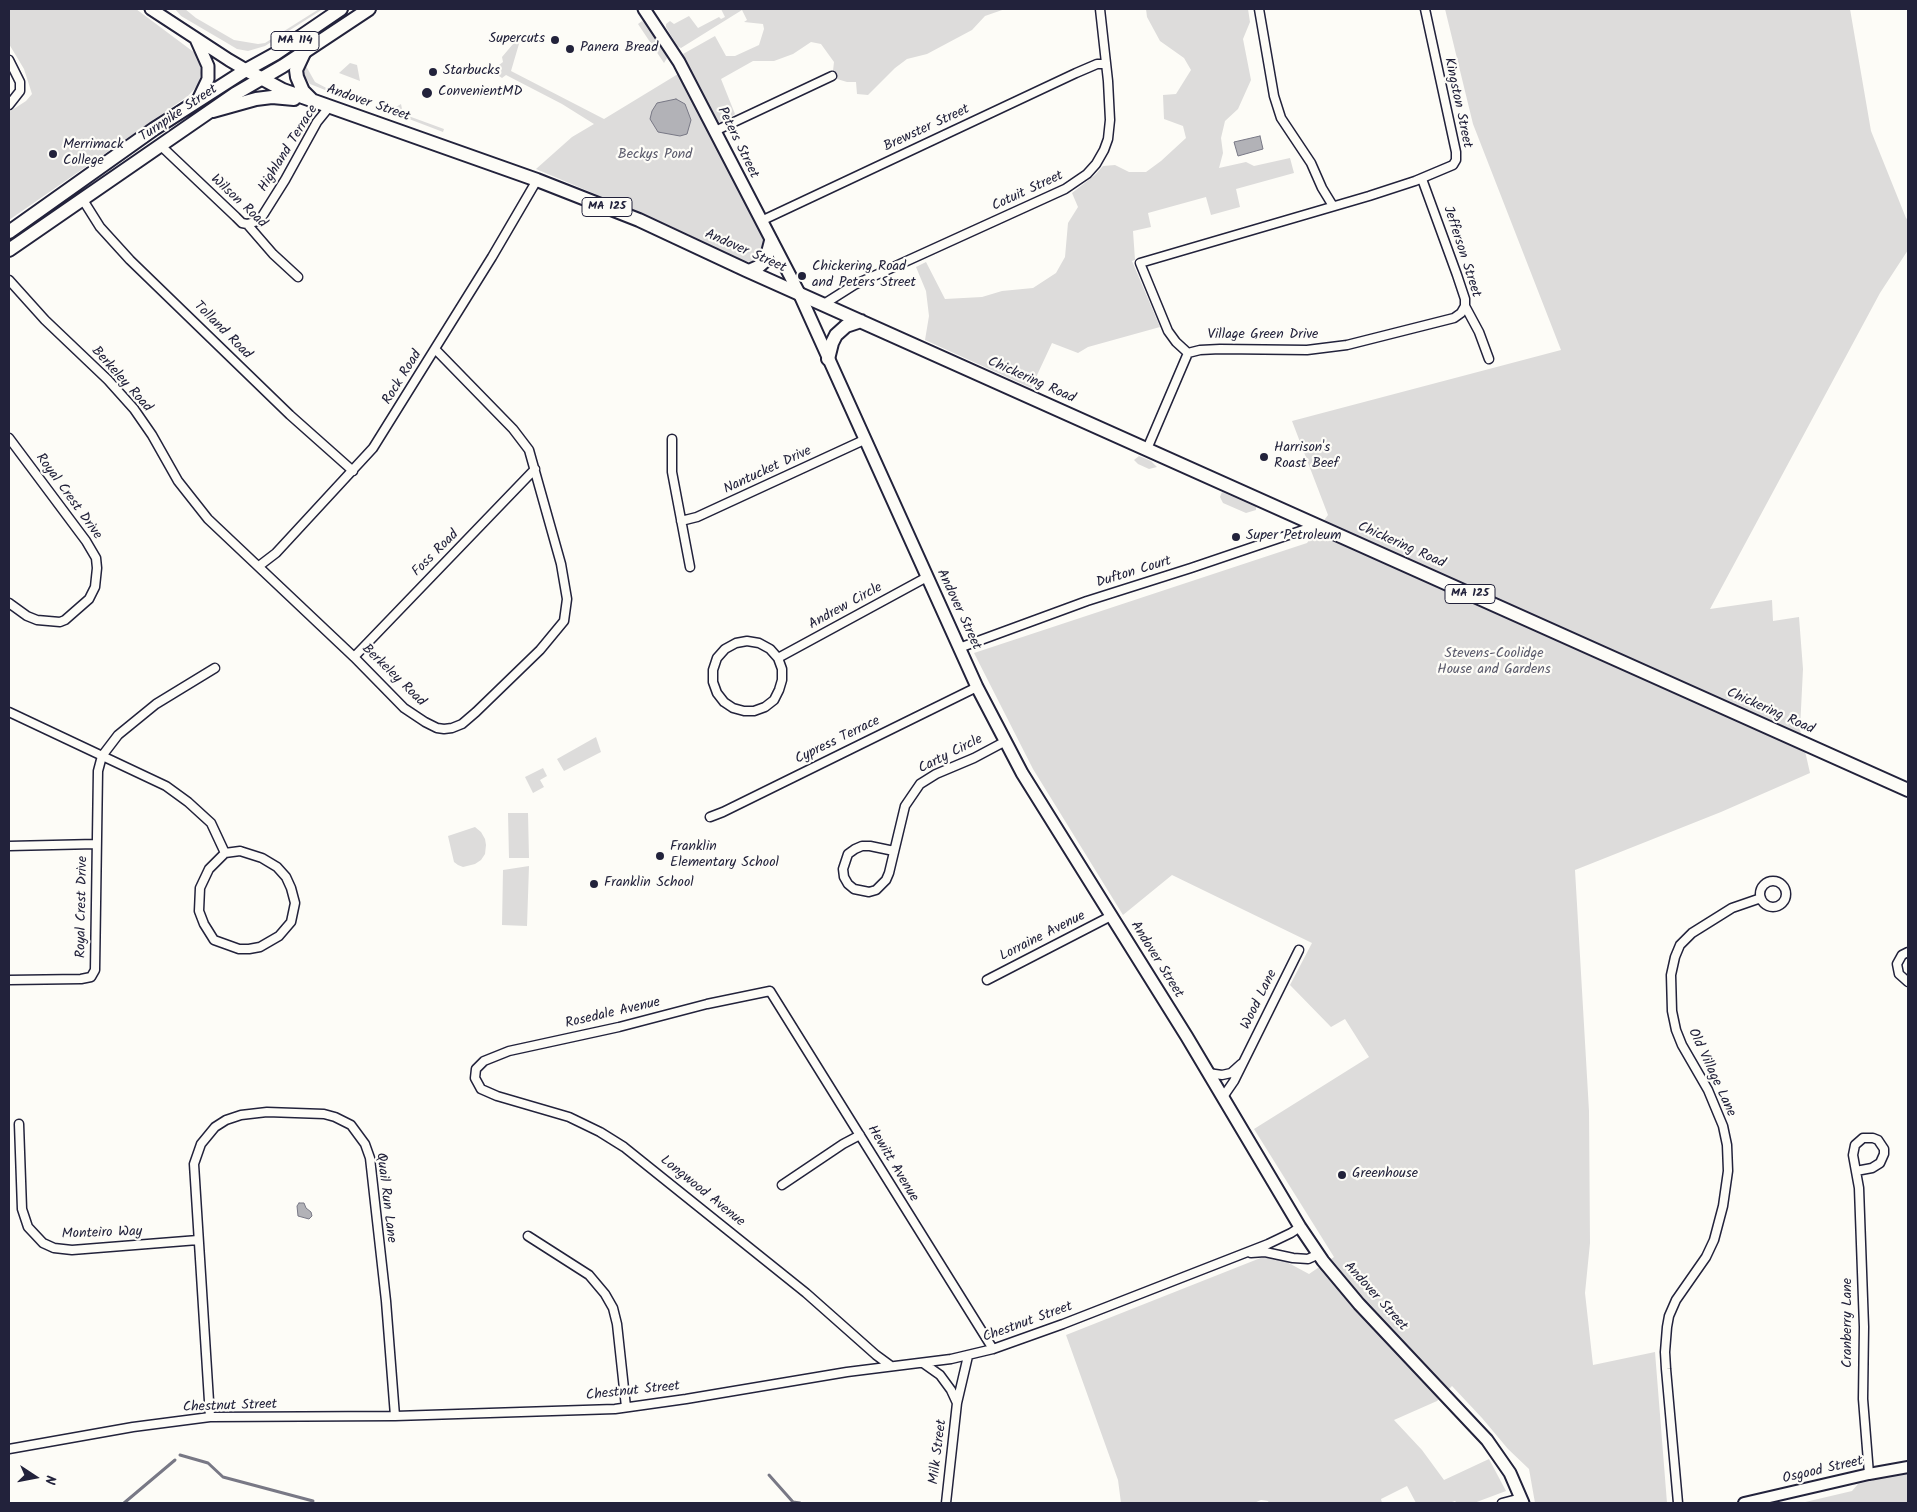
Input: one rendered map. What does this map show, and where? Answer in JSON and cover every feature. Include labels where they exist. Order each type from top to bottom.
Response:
[{"type":"main road","name":"Andover Street","points":[[151,9],[246,70],[283,90],[537,180],[639,220],[799,293],[977,687],[1004,742],[1046,814],[1223,1097],[1300,1227],[1359,1304],[1487,1440],[1503,1462],[1522,1500]]},
{"type":"main road","name":"Turnpike Street","points":[[9,232],[198,100],[275,54],[341,9]]},
{"type":"main road","name":"Turnpike Street","points":[[9,250],[209,112],[304,53],[369,9]]},
{"type":"main road","name":"Peters Street","points":[[644,9],[679,62],[799,293]]},
{"type":"main road","points":[[196,39],[208,66],[208,79],[198,100]]},
{"type":"main road","points":[[304,53],[296,70],[297,77],[303,91],[312,100]]},
{"type":"main road","name":"MA 125","points":[[209,112],[272,97],[312,100]]},
{"type":"main road","points":[[749,271],[758,267],[766,260],[772,241]]},
{"type":"main road","name":"Chickering Road","points":[[799,293],[1908,790]]},
{"type":"main road","points":[[828,359],[836,335],[846,326],[861,321]]},
{"type":"street","name":"Cotuit Street","points":[[824,304],[854,285],[1078,182],[1096,164],[1108,139],[1110,120],[1100,9]]},
{"type":"street","points":[[1259,9],[1274,96],[1281,118],[1311,163],[1322,188],[1333,206]]},
{"type":"street","name":"Kingston Street","points":[[1188,352],[1176,342],[1168,331],[1140,263],[1422,179],[1454,165],[1456,156],[1425,9]]},
{"type":"street","points":[[9,60],[20,82],[20,91],[9,105]]},
{"type":"street","name":"Brewster Street","points":[[761,221],[1076,73],[1097,64],[1106,64]]},
{"type":"street","points":[[715,131],[832,76]]},
{"type":"street","name":"Highland Terrace","points":[[247,224],[258,221],[263,215],[286,180],[317,122],[330,106]]},
{"type":"street","name":"Wilson Road","points":[[160,145],[242,223],[247,224],[273,254],[298,277]]},
{"type":"street","name":"Jefferson Street","points":[[1422,179],[1465,299],[1465,306],[1479,332],[1489,359]]},
{"type":"street","name":"Rock Road","points":[[259,566],[276,553],[373,448],[537,180]]},
{"type":"street","name":"Tolland Road","points":[[83,200],[100,227],[125,255],[302,426],[353,471]]},
{"type":"street","name":"Berkeley Road","points":[[9,280],[45,320],[124,397],[152,435],[187,494],[208,518],[354,656],[412,714],[436,728],[452,728],[462,724],[476,712],[540,650],[564,621],[567,599],[561,564],[529,450],[523,441],[435,349]]},
{"type":"street","name":"Village Green Drive","points":[[1188,352],[1226,349],[1300,351],[1347,345],[1454,318],[1461,313],[1465,306]]},
{"type":"street","points":[[1147,449],[1188,352]]},
{"type":"street","name":"Royal Crest Drive","points":[[9,438],[86,541],[96,558],[98,568],[92,593],[87,601],[65,620],[54,622],[38,620],[27,616],[9,602]]},
{"type":"street","points":[[672,439],[672,472],[690,567]]},
{"type":"street","name":"Nantucket Drive","points":[[682,521],[697,518],[864,440]]},
{"type":"street","name":"Foss Road","points":[[354,656],[535,468]]},
{"type":"street","name":"Dufton Court","points":[[959,648],[1087,601],[1318,526]]},
{"type":"street","name":"Andrew Circle","points":[[778,658],[926,577]]},
{"type":"street","points":[[747,641],[759,643],[770,649],[778,658],[782,669],[780,690],[774,700],[765,707],[754,711],[733,708],[724,702],[717,693],[713,682],[713,670],[717,658],[725,649],[736,643],[747,641]]},
{"type":"street","name":"Royal Crest Drive","points":[[9,980],[81,979],[90,977],[95,970],[98,771],[102,756],[118,735],[156,704],[215,668]]},
{"type":"street","name":"Cypress Terrace","points":[[710,817],[977,687]]},
{"type":"street","points":[[9,712],[159,782],[188,802],[211,823],[225,853]]},
{"type":"street","name":"Carty Circle","points":[[894,851],[862,846],[848,854],[843,869],[844,877],[848,884],[862,892],[869,892],[882,886],[889,873],[905,806],[920,784],[936,774],[974,758],[1004,742]]},
{"type":"street","name":"Royal Crest Drive","points":[[9,846],[96,844]]},
{"type":"street","points":[[240,852],[262,858],[277,867],[286,877],[291,888],[295,904],[291,922],[279,936],[260,947],[239,949],[214,940],[204,924],[199,911],[200,888],[209,869],[225,853],[240,852]]},
{"type":"street","name":"Old Village Lane","points":[[1678,1503],[1666,1369],[1667,1327],[1669,1316],[1676,1300],[1706,1257],[1714,1240],[1723,1206],[1728,1171],[1723,1126],[1708,1090],[1676,1030],[1672,1011],[1671,976],[1680,945],[1692,933],[1732,908],[1761,898]]},
{"type":"street","name":"Lorraine Avenue","points":[[987,980],[1111,916]]},
{"type":"street","name":"Wood Lane","points":[[1223,1097],[1234,1081],[1299,950]]},
{"type":"street","points":[[1908,952],[1902,955],[1897,964],[1899,974],[1908,982]]},
{"type":"street","name":"Rosedale Avenue","points":[[475,1078],[476,1069],[484,1061],[509,1051],[770,991]]},
{"type":"street","name":"Hewitt Avenue","points":[[770,991],[993,1349]]},
{"type":"street","name":"Wood Lane","points":[[1208,1073],[1222,1075],[1231,1073],[1244,1061]]},
{"type":"street","name":"Longwood Avenue","points":[[475,1078],[477,1084],[486,1091],[569,1117],[624,1146],[806,1293],[891,1366]]},
{"type":"street","name":"Quail Run Lane","points":[[210,1417],[194,1164],[201,1144],[215,1127],[226,1120],[241,1115],[267,1112],[324,1114],[342,1120],[351,1126],[365,1144],[370,1158],[386,1301],[394,1416]]},
{"type":"street","name":"Monteiro Way","points":[[19,1124],[22,1209],[28,1227],[43,1243],[54,1248],[72,1250],[198,1240]]},
{"type":"street","points":[[782,1186],[843,1144],[860,1135]]},
{"type":"street","name":"Cranberry Lane","points":[[1856,1171],[1872,1168],[1880,1163],[1884,1149],[1878,1140],[1863,1138],[1855,1145],[1853,1155],[1859,1188],[1864,1327],[1862,1399],[1869,1474]]},
{"type":"street","name":"Chestnut Street","points":[[9,1449],[133,1427],[210,1417],[394,1416],[626,1408],[816,1376],[968,1356],[1063,1324],[1281,1238],[1300,1227]]},
{"type":"street","points":[[528,1236],[589,1274],[605,1294],[613,1308],[617,1324],[626,1408]]},
{"type":"street","name":"Chestnut Street","points":[[1241,1253],[1265,1252],[1308,1259],[1319,1254]]},
{"type":"street","name":"Milk Street","points":[[946,1503],[957,1404],[968,1356]]},
{"type":"street","name":"Milk Street","points":[[923,1363],[940,1375],[951,1390],[957,1404]]},
{"type":"street","name":"Osgood Street","points":[[1744,1503],[1869,1474],[1908,1467]]},
{"type":"street","points":[[1502,1503],[1522,1500]]},
{"type":"green space","name":"Merrimack College","points":[[9,9],[136,9],[195,53],[202,66],[200,67],[201,73],[198,85],[188,96],[9,220],[9,112],[26,101],[32,94],[24,69],[9,44]]},
{"type":"green space","points":[[175,9],[185,9],[196,18],[234,40],[258,44],[265,43],[319,9],[323,9],[265,46],[248,51],[237,49],[181,16]]},
{"type":"green space","points":[[721,9],[1005,9],[985,16],[972,30],[927,54],[907,59],[895,68],[868,95],[857,94],[856,82],[837,79],[833,71],[834,62],[821,44],[811,42],[793,54],[774,61],[753,61],[721,79],[735,114],[726,121],[720,122],[712,119],[706,109],[683,54],[715,36],[726,56],[735,56],[759,45],[764,29],[763,24],[744,22],[747,20],[742,10],[681,48],[677,46],[666,24],[670,21],[674,24],[689,16],[698,28],[719,17],[721,19],[725,17]]},
{"type":"green space","points":[[1146,9],[1248,9],[1250,22],[1243,39],[1251,80],[1238,109],[1225,121],[1221,138],[1223,153],[1219,168],[1246,162],[1254,166],[1290,158],[1294,173],[1236,189],[1240,207],[1211,215],[1206,197],[1148,213],[1151,227],[1133,231],[1135,260],[1132,261],[1160,327],[1088,347],[1078,353],[1052,343],[1031,388],[925,340],[929,316],[926,291],[916,267],[926,262],[945,299],[982,297],[1002,291],[1033,288],[1056,273],[1065,257],[1068,223],[1078,207],[1072,193],[1095,175],[1103,166],[1115,165],[1129,172],[1146,172],[1186,138],[1183,126],[1164,119],[1163,95],[1176,94],[1191,70],[1184,58],[1160,41],[1147,17]]},
{"type":"green space","name":"Stevens-Coolidge House and Gardens","points":[[1445,9],[1850,9],[1871,131],[1908,220],[1908,250],[1880,293],[1710,609],[1772,600],[1773,621],[1799,617],[1803,669],[1800,729],[1810,773],[1721,812],[1575,870],[1589,1111],[1590,1243],[1585,1293],[1593,1365],[1655,1352],[1667,1503],[1535,1503],[1529,1469],[1508,1449],[1452,1386],[1437,1401],[1394,1420],[1422,1450],[1444,1480],[1489,1459],[1506,1491],[1474,1503],[1457,1503],[1455,1501],[1449,1503],[1416,1503],[1407,1486],[1381,1499],[1382,1503],[1269,1503],[1268,1501],[1261,1500],[1254,1503],[1121,1503],[1118,1480],[1066,1335],[1263,1257],[1283,1260],[1309,1274],[1334,1257],[1254,1129],[1369,1057],[1345,1019],[1331,1027],[1290,985],[1312,943],[1172,875],[1123,915],[1033,769],[974,653],[1307,543],[1328,515],[1292,421],[1561,350],[1473,124]]},
{"type":"green space","points":[[642,21],[649,27],[666,53],[667,58],[664,63],[638,24]]},
{"type":"green space","name":"Beckys Pond","points":[[516,34],[521,37],[511,71],[604,119],[678,74],[761,234],[765,246],[761,258],[751,262],[744,261],[659,221],[536,169],[572,137],[594,124],[562,104],[506,75],[502,78],[499,76],[499,65],[503,62],[502,57],[513,44]]},
{"type":"green space","points":[[350,63],[357,65],[360,81],[339,73]]},
{"type":"green space","points":[[306,66],[315,82],[332,91],[355,98],[353,101],[310,84],[304,75]]},
{"type":"green space","points":[[401,104],[403,114],[444,129],[443,132],[396,114],[396,107]]},
{"type":"green space","points":[[1139,456],[1151,461],[1157,467],[1149,469],[1138,464],[1134,460]]},
{"type":"green space","points":[[1222,492],[1256,507],[1256,510],[1246,513],[1223,503],[1220,497]]},
{"type":"green space","points":[[596,737],[601,752],[564,771],[557,759]]},
{"type":"green space","points":[[543,768],[547,776],[540,780],[544,787],[533,793],[525,777]]},
{"type":"green space","points":[[508,813],[528,813],[529,858],[509,858]]},
{"type":"green space","points":[[475,827],[485,839],[485,854],[475,864],[463,867],[454,862],[448,836]]},
{"type":"green space","points":[[529,866],[527,926],[502,925],[503,870]]},
{"type":"green space","points":[[1908,1474],[1908,1503],[1801,1503],[1852,1491],[1858,1484],[1889,1476]]},
{"type":"shaded area","points":[[676,99],[685,104],[691,120],[687,134],[680,136],[658,132],[650,119],[652,111],[657,103]]},
{"type":"shaded area","points":[[1260,136],[1263,149],[1238,156],[1234,142]]},
{"type":"shaded area","points":[[299,1203],[304,1203],[311,1212],[312,1216],[309,1219],[298,1216],[297,1206]]},
{"type":"waterway","points":[[180,1455],[208,1463],[223,1477],[313,1501]]},
{"type":"waterway","points":[[124,1503],[175,1460]]},
{"type":"waterway","points":[[769,1475],[793,1502],[800,1503]]},
{"type":"place","name":"Supercuts","points":[[555,40]]},
{"type":"place","name":"Panera Bread","points":[[570,49]]},
{"type":"place","name":"Starbucks","points":[[433,72]]},
{"type":"place","name":"ConvenientMD","points":[[427,93]]},
{"type":"place","name":"Merrimack College","points":[[53,154]]},
{"type":"place","name":"Chickering Road and Peters Street","points":[[802,276]]},
{"type":"place","name":"Harrison's Roast Beef","points":[[1264,457]]},
{"type":"place","name":"Super Petroleum","points":[[1236,537]]},
{"type":"place","name":"Franklin Elementary School","points":[[660,856]]},
{"type":"place","name":"Franklin School","points":[[594,884]]},
{"type":"place","name":"Greenhouse","points":[[1342,1175]]}]
